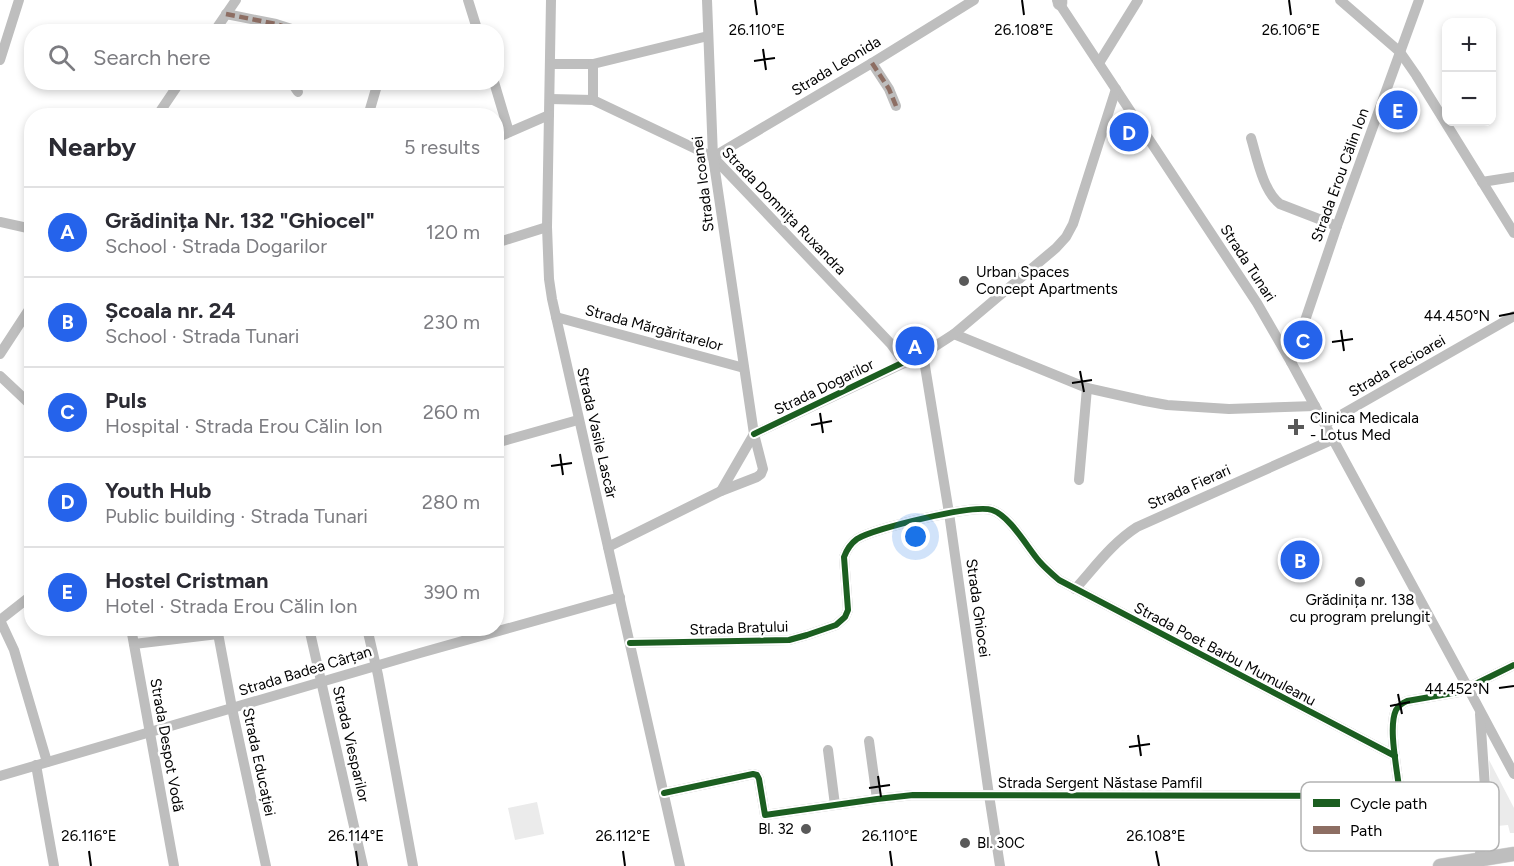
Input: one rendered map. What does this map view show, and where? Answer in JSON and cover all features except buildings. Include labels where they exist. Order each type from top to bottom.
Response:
[{"type":"main road","points":[[1440,866],[1479,863],[1514,854]]},
{"type":"street","points":[[0,60],[19,0]]},
{"type":"street","points":[[220,24],[236,0]]},
{"type":"street","points":[[468,0],[476,24]]},
{"type":"street","name":"Strada Vasile Lascăr","points":[[551,0],[547,227],[549,279],[578,420],[680,866]]},
{"type":"street","name":"Strada Icoanei","points":[[608,548],[721,491],[758,477],[763,470],[754,434],[712,157],[707,0]]},
{"type":"street","name":"Strada Leonida","points":[[712,157],[974,0]]},
{"type":"street","points":[[1099,63],[1138,0]]},
{"type":"street","points":[[1340,0],[1400,52],[1514,233]]},
{"type":"street","name":"Strada Erou Călin Ion","points":[[1291,362],[1337,226],[1419,0]]},
{"type":"street","name":"Strada Tunari","points":[[1059,1],[1257,303],[1334,439],[1514,774]]},
{"type":"street","points":[[226,14],[276,24]]},
{"type":"street","points":[[550,64],[593,64],[708,36]]},
{"type":"street","points":[[872,63],[889,89],[896,106]]},
{"type":"street","points":[[593,64],[593,100]]},
{"type":"street","name":"Strada Dogarilor","points":[[754,434],[923,354],[954,334],[1056,248],[1066,237],[1073,224],[1116,89]]},
{"type":"street","points":[[162,108],[175,90]]},
{"type":"street","points":[[370,108],[376,90]]},
{"type":"street","points":[[497,90],[502,108]]},
{"type":"street","name":"Strada Domnița Ruxandra","points":[[550,99],[593,100],[712,157],[891,344],[904,362]]},
{"type":"street","points":[[504,113],[510,132]]},
{"type":"street","points":[[504,135],[549,115]]},
{"type":"street","points":[[1251,138],[1266,184],[1274,199],[1289,208],[1337,226]]},
{"type":"street","points":[[1482,182],[1514,177]]},
{"type":"street","points":[[0,222],[24,227]]},
{"type":"street","points":[[504,240],[547,227]]},
{"type":"street","name":"Strada Fecioarei","points":[[1325,424],[1514,316]]},
{"type":"street","points":[[0,354],[24,317]]},
{"type":"street","name":"Strada Mărgăritarelor","points":[[556,317],[744,368]]},
{"type":"street","points":[[954,334],[1087,388],[1145,401],[1229,409],[1315,406]]},
{"type":"street","name":"Strada Ghiocei","points":[[923,354],[949,513],[1000,866]]},
{"type":"street","points":[[0,376],[24,398]]},
{"type":"street","points":[[1079,480],[1087,388]]},
{"type":"street","points":[[504,440],[578,420]]},
{"type":"street","points":[[721,491],[754,434]]},
{"type":"street","name":"Strada Fierari","points":[[1075,589],[1114,544],[1137,527],[1334,439]]},
{"type":"street","name":"Strada Poet Barbu Mumuleanu","points":[[949,513],[983,509],[1000,514],[1048,572],[1075,589],[1395,756]]},
{"type":"street","name":"Strada Brațului","points":[[630,644],[789,640],[836,625],[845,617],[848,610],[844,557],[853,543],[866,535],[949,513]]},
{"type":"street","name":"Strada Badea Cârțan","points":[[504,629],[620,597]]},
{"type":"street","points":[[24,601],[0,620],[15,650],[47,762]]},
{"type":"street","name":"Strada Despot Vodă","points":[[132,636],[174,866]]},
{"type":"street","points":[[134,644],[185,636]]},
{"type":"street","name":"Strada Educației","points":[[218,636],[266,866]]},
{"type":"street","name":"Strada Viesparilor","points":[[311,636],[363,866]]},
{"type":"street","points":[[369,636],[413,866]]},
{"type":"street","name":"Strada Badea Cârțan","points":[[0,776],[480,636]]},
{"type":"street","points":[[1395,756],[1392,728],[1396,709],[1401,704],[1451,694],[1514,665]]},
{"type":"street","name":"Strada Tunari","points":[[1480,709],[1485,782]]},
{"type":"street","points":[[869,741],[877,799]]},
{"type":"street","points":[[828,750],[835,805]]},
{"type":"street","name":"Strada Sergent Năstase Pamfil","points":[[1395,756],[1398,782]]},
{"type":"street","points":[[36,765],[54,866]]},
{"type":"street","name":"Strada Sergent Năstase Pamfil","points":[[664,793],[753,774],[759,779],[765,815],[913,795],[1301,796]]},
{"type":"shaded area","points":[[1489,760],[1514,808],[1514,833],[1510,833],[1508,825],[1499,826],[1499,782],[1490,782]]},
{"type":"shaded area","points":[[537,802],[544,834],[515,840],[508,808]]},
{"type":"marked path","points":[[226,14],[276,24]]},
{"type":"marked path","points":[[872,63],[889,89],[896,106]]},
{"type":"cycle path","points":[[754,434],[904,362]]},
{"type":"cycle path","points":[[630,643],[789,640],[836,625],[845,617],[848,610],[844,557],[849,547],[857,539],[924,518],[966,510],[992,510],[1012,525],[1039,561],[1059,580],[1395,756]]},
{"type":"cycle path","points":[[1398,782],[1393,727],[1398,707],[1407,701],[1459,692],[1514,665]]},
{"type":"cycle path","points":[[664,793],[753,774],[759,779],[765,815],[913,795],[1301,796]]},
{"type":"place","name":"Hostel Cristman","points":[[1398,110]]},
{"type":"place","name":"Youth Hub","points":[[1129,132]]},
{"type":"place","name":"Urban Spaces Concept Apartments","points":[[964,281]]},
{"type":"place","name":"Puls","points":[[1303,340]]},
{"type":"place","name":"Grădinița Nr. 132 \"Ghiocel\"","points":[[915,346]]},
{"type":"place","name":"Clinica Medicala - Lotus Med","points":[[1296,427]]},
{"type":"place","name":"Școala nr. 24","points":[[1300,560]]},
{"type":"place","name":"Grădinița nr. 138 cu program prelungit","points":[[1360,582]]},
{"type":"place","name":"Bl. 32","points":[[806,829]]},
{"type":"place","name":"Bl. 30C","points":[[965,843]]}]
